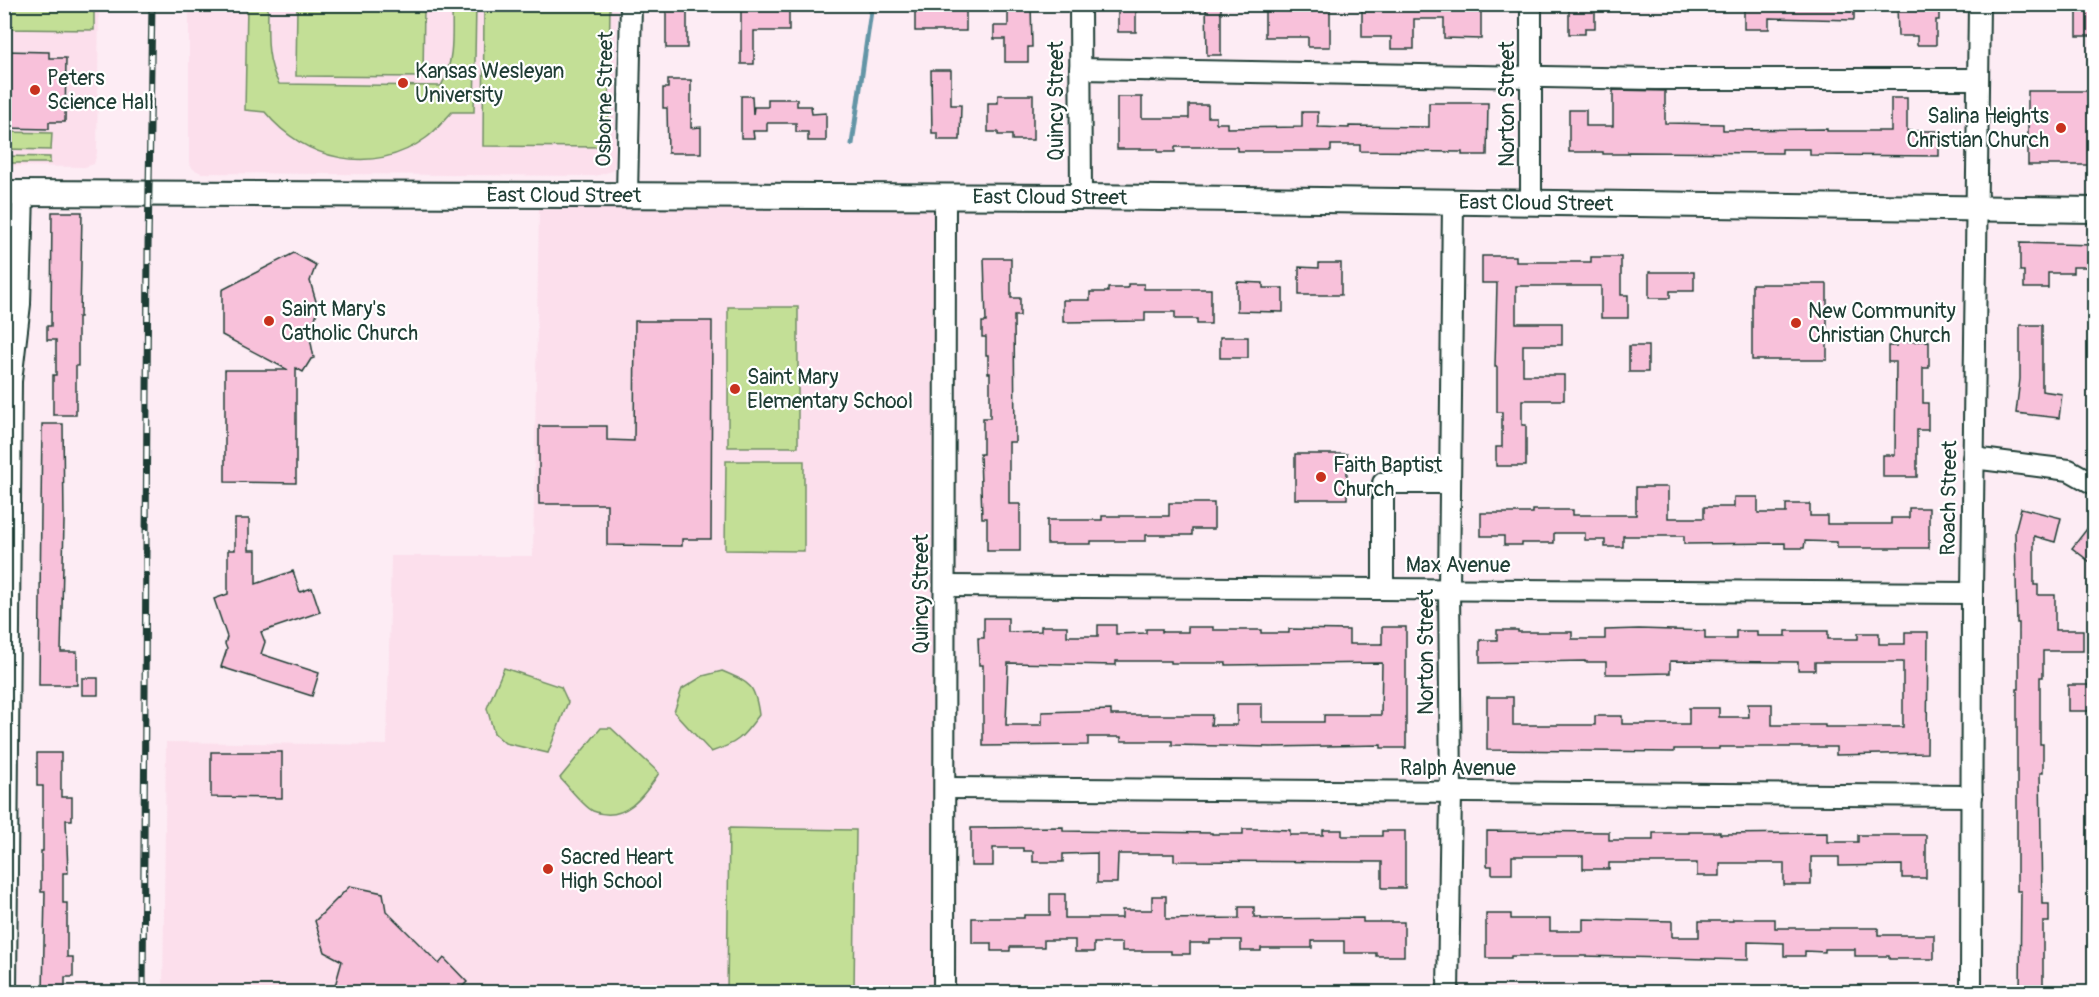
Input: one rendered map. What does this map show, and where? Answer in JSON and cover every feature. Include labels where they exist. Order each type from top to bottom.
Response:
[{"type":"main road","name":"East Cloud Street","points":[[14,193],[1081,197],[2094,210]]},
{"type":"street","name":"Osborne Street","points":[[627,195],[631,4]]},
{"type":"street","name":"Quincy Street","points":[[1080,4],[1081,197]]},
{"type":"street","name":"Norton Street","points":[[1531,4],[1531,204]]},
{"type":"street","name":"Roach Street","points":[[1971,993],[1973,458],[1979,4]]},
{"type":"street","points":[[1080,69],[1655,79],[1978,79]]},
{"type":"street","points":[[6,993],[11,381],[20,304],[14,193]]},
{"type":"street","name":"Quincy Street","points":[[944,993],[945,196]]},
{"type":"street","name":"Norton Street","points":[[1448,993],[1451,792],[1449,589],[1454,202]]},
{"type":"street","points":[[1973,458],[2069,470],[2094,484]]},
{"type":"street","points":[[1383,589],[1383,483],[1450,483]]},
{"type":"street","name":"Max Avenue","points":[[945,586],[1972,594]]},
{"type":"street","name":"Ralph Avenue","points":[[945,788],[1972,796]]},
{"type":"shaded area","points":[[5,5],[99,5],[97,153],[94,164],[85,167],[5,166]]},
{"type":"shaded area","name":"Kansas Wesleyan University","points":[[189,5],[617,5],[613,171],[595,176],[201,173],[193,169],[189,163]]},
{"type":"shaded area","name":"Sacred Heart High School","points":[[539,208],[926,208],[934,212],[932,992],[163,992],[166,742],[387,745],[391,556],[533,556]]},
{"type":"green space","points":[[5,4],[94,5],[94,30],[5,29]]},
{"type":"green space","points":[[247,5],[268,5],[269,55],[279,84],[441,86],[451,57],[452,5],[476,5],[474,112],[452,112],[426,138],[405,150],[384,157],[362,160],[340,158],[319,152],[299,142],[265,112],[245,110]]},
{"type":"green space","points":[[297,5],[424,5],[423,77],[296,76]]},
{"type":"green space","points":[[484,5],[610,5],[608,147],[483,146]]},
{"type":"green space","points":[[5,132],[52,133],[51,150],[5,149]]},
{"type":"green space","points":[[5,156],[50,157],[50,163],[5,163]]},
{"type":"green space","points":[[728,307],[798,307],[798,447],[728,447]]},
{"type":"green space","points":[[726,461],[804,461],[804,551],[725,550]]},
{"type":"green space","points":[[504,668],[561,687],[568,702],[548,753],[505,743],[494,733],[487,708]]},
{"type":"green space","points":[[722,671],[750,686],[759,715],[739,739],[711,752],[674,712],[682,689],[703,676]]},
{"type":"green space","points":[[601,728],[611,728],[659,773],[640,799],[624,811],[614,814],[593,811],[560,778]]},
{"type":"green space","points":[[729,828],[856,830],[854,992],[727,992]]},
{"type":"building","points":[[666,4],[687,4],[687,48],[666,48]]},
{"type":"building","points":[[741,4],[789,4],[789,31],[754,31],[754,64],[741,64]]},
{"type":"building","points":[[915,4],[966,4],[966,31],[915,31]]},
{"type":"building","points":[[1008,4],[1031,4],[1032,47],[1028,47],[1028,62],[1005,62],[1005,39],[994,39],[994,26],[1008,26]]},
{"type":"building","points":[[1118,4],[1136,4],[1136,32],[1118,32]]},
{"type":"building","points":[[1206,4],[1221,4],[1221,55],[1207,55]]},
{"type":"building","points":[[1265,4],[1330,4],[1330,47],[1308,47],[1308,37],[1265,37]]},
{"type":"building","points":[[1362,4],[1481,4],[1481,39],[1444,38],[1444,19],[1414,19],[1414,49],[1391,49],[1391,37],[1362,37]]},
{"type":"building","points":[[1569,4],[1595,4],[1595,28],[1585,28],[1585,34],[1569,34]]},
{"type":"building","points":[[1744,4],[1854,4],[1854,20],[1769,18],[1769,29],[1744,29]]},
{"type":"building","points":[[1897,4],[1939,4],[1939,20],[1936,20],[1936,45],[1917,45],[1917,36],[1898,36]]},
{"type":"building","points":[[2077,7],[2094,7],[2094,36],[2077,36]]},
{"type":"building","name":"Peters Science Hall","points":[[4,51],[49,52],[49,58],[66,58],[65,122],[49,122],[49,129],[4,128]]},
{"type":"building","points":[[931,70],[951,70],[951,105],[961,105],[960,140],[938,140],[938,133],[932,133]]},
{"type":"building","points":[[668,80],[691,80],[691,128],[701,127],[701,153],[668,153],[667,108],[663,108],[663,88],[668,88]]},
{"type":"building","points":[[1613,90],[1665,91],[1665,123],[1723,124],[1723,130],[1891,131],[1891,98],[1907,98],[1907,131],[1939,131],[1939,156],[1810,155],[1810,149],[1782,149],[1782,153],[1628,152],[1628,154],[1603,154],[1603,152],[1569,152],[1569,110],[1586,110],[1586,126],[1613,126]]},
{"type":"building","name":"Salina Heights Christian Church","points":[[2028,91],[2094,91],[2094,165],[2028,165]]},
{"type":"building","points":[[998,95],[1033,95],[1033,140],[1012,140],[1012,135],[988,132],[988,103],[998,103]]},
{"type":"building","points":[[741,96],[752,96],[753,115],[754,107],[768,107],[768,99],[797,99],[797,106],[811,106],[812,114],[826,113],[826,141],[808,141],[808,132],[796,132],[796,123],[767,123],[767,131],[753,131],[754,138],[741,138]]},
{"type":"building","points":[[1117,97],[1142,97],[1142,118],[1189,118],[1189,105],[1208,105],[1208,117],[1216,117],[1216,123],[1227,123],[1227,128],[1302,127],[1302,112],[1318,112],[1318,127],[1429,127],[1429,103],[1488,103],[1487,155],[1462,155],[1462,152],[1360,151],[1360,145],[1331,145],[1331,151],[1237,151],[1237,147],[1175,147],[1175,152],[1158,152],[1158,149],[1117,149]]},
{"type":"building","points":[[52,212],[82,212],[76,415],[53,415],[56,340],[47,340],[47,326],[51,326]]},
{"type":"building","points":[[2020,243],[2094,245],[2094,267],[2073,267],[2073,273],[2048,273],[2048,288],[2024,288],[2024,271],[2020,271]]},
{"type":"building","points":[[294,253],[316,265],[310,281],[318,308],[310,338],[314,358],[303,372],[296,368],[296,483],[225,482],[225,370],[288,370],[222,335],[222,290]]},
{"type":"building","points":[[1482,256],[1516,256],[1516,262],[1591,262],[1591,257],[1621,257],[1621,295],[1628,295],[1628,318],[1601,318],[1601,286],[1516,286],[1516,323],[1562,323],[1562,345],[1523,345],[1523,375],[1564,375],[1564,400],[1522,400],[1522,425],[1526,425],[1526,466],[1496,466],[1496,447],[1502,447],[1502,412],[1497,412],[1497,367],[1495,367],[1497,283],[1482,283]]},
{"type":"building","points":[[984,258],[1011,258],[1011,298],[1020,298],[1020,316],[1014,316],[1015,442],[1009,442],[1009,504],[1020,504],[1020,551],[987,551],[987,518],[982,518],[980,454],[983,454],[983,418],[990,418],[990,373],[988,373],[988,355],[986,355],[986,337],[982,337],[982,322],[986,322]]},
{"type":"building","points":[[1319,263],[1341,263],[1341,295],[1299,295],[1299,267],[1319,268]]},
{"type":"building","points":[[1649,272],[1694,272],[1694,291],[1670,291],[1670,298],[1649,298]]},
{"type":"building","points":[[1237,282],[1263,283],[1263,288],[1283,288],[1283,312],[1237,311]]},
{"type":"building","points":[[1128,284],[1144,284],[1144,289],[1211,289],[1211,324],[1197,324],[1197,319],[1175,319],[1175,312],[1145,312],[1145,321],[1063,322],[1063,300],[1090,300],[1090,292],[1108,292],[1108,288],[1128,288]]},
{"type":"building","points":[[1752,284],[1827,284],[1827,360],[1752,360]]},
{"type":"building","points":[[635,321],[712,321],[711,539],[682,539],[682,546],[607,545],[607,504],[539,504],[539,426],[607,426],[607,440],[634,441]]},
{"type":"building","points":[[2020,325],[2042,325],[2042,391],[2062,394],[2059,418],[2016,413],[2020,379]]},
{"type":"building","points":[[1220,337],[1248,337],[1248,358],[1220,358]]},
{"type":"building","points":[[1929,341],[1929,368],[1923,368],[1923,403],[1928,403],[1928,430],[1917,430],[1917,477],[1883,477],[1883,455],[1895,455],[1896,362],[1888,362],[1888,346],[1897,346],[1897,342]]},
{"type":"building","points":[[1629,346],[1648,346],[1648,372],[1629,372]]},
{"type":"building","points":[[42,424],[63,424],[64,521],[61,652],[77,652],[77,685],[39,685]]},
{"type":"building","name":"Faith Baptist Church","points":[[1295,454],[1347,454],[1347,499],[1295,499]]},
{"type":"building","points":[[1636,487],[1668,487],[1668,518],[1704,518],[1704,507],[1734,507],[1734,497],[1758,497],[1758,513],[1786,513],[1786,504],[1810,504],[1810,516],[1827,516],[1827,524],[1891,524],[1891,518],[1909,518],[1909,508],[1929,508],[1929,548],[1837,548],[1837,542],[1805,541],[1804,548],[1785,548],[1785,543],[1684,544],[1684,536],[1623,536],[1623,547],[1605,547],[1605,540],[1585,540],[1585,533],[1554,533],[1554,543],[1504,545],[1504,536],[1481,536],[1481,513],[1573,510],[1573,515],[1636,515]]},
{"type":"building","points":[[1169,503],[1214,503],[1214,529],[1192,529],[1192,535],[1146,535],[1146,541],[1047,544],[1047,520],[1102,520],[1102,516],[1169,516]]},
{"type":"building","points":[[2021,508],[2061,518],[2055,542],[2034,536],[2034,585],[2038,585],[2038,595],[2055,595],[2055,630],[2083,630],[2083,651],[2043,651],[2043,677],[2040,677],[2040,744],[2043,744],[2043,773],[2040,773],[2042,904],[2049,904],[2049,922],[2043,922],[2043,993],[2020,993],[2021,891],[2017,891],[2019,623],[2017,623],[2015,531]]},
{"type":"building","points":[[235,519],[249,519],[249,550],[256,550],[256,584],[293,571],[300,592],[312,588],[320,612],[261,632],[265,642],[261,654],[319,673],[312,696],[221,667],[227,649],[225,644],[227,637],[214,599],[228,594],[228,550],[235,550]]},
{"type":"building","points":[[2094,520],[2094,565],[2072,548]]},
{"type":"building","points":[[984,618],[1008,618],[1008,632],[1041,631],[1041,626],[1067,626],[1067,636],[1098,636],[1098,625],[1116,625],[1116,634],[1146,633],[1146,629],[1162,629],[1162,632],[1188,632],[1188,627],[1213,627],[1213,630],[1261,630],[1261,633],[1289,633],[1289,629],[1349,630],[1349,644],[1382,644],[1382,627],[1406,627],[1406,748],[1381,748],[1381,745],[1271,747],[1172,745],[1172,741],[1121,741],[1121,737],[1088,737],[1088,745],[983,746],[983,665],[979,665],[978,638],[984,638]],"holes":[[[1116,661],[1171,661],[1171,663],[1226,663],[1226,665],[1382,663],[1381,715],[1324,715],[1324,722],[1262,722],[1262,704],[1237,704],[1237,725],[1211,725],[1212,715],[1111,715],[1111,710],[1042,712],[1042,725],[1006,725],[1008,663],[1116,665]]]},
{"type":"building","points":[[1497,630],[1572,632],[1572,639],[1605,639],[1605,630],[1705,631],[1705,639],[1736,639],[1736,631],[1757,631],[1757,636],[1786,636],[1786,631],[1828,631],[1828,639],[1858,639],[1858,633],[1879,633],[1879,644],[1905,644],[1905,632],[1928,632],[1927,753],[1836,755],[1836,747],[1719,747],[1719,749],[1674,749],[1674,752],[1487,750],[1487,697],[1513,697],[1513,725],[1595,725],[1595,716],[1622,716],[1622,724],[1689,724],[1689,708],[1719,708],[1719,717],[1749,717],[1748,704],[1772,704],[1772,725],[1903,727],[1903,662],[1815,662],[1815,670],[1798,670],[1798,662],[1670,661],[1670,673],[1623,674],[1606,674],[1606,662],[1480,663],[1480,640],[1497,640]]},
{"type":"building","points":[[82,678],[98,678],[98,695],[82,695]]},
{"type":"building","points":[[2068,685],[2094,685],[2094,711],[2068,711]]},
{"type":"building","points":[[211,752],[282,752],[282,798],[211,797]]},
{"type":"building","points":[[37,753],[61,753],[61,797],[72,797],[72,820],[66,820],[68,873],[63,873],[63,903],[67,903],[67,957],[73,957],[73,977],[65,977],[65,993],[43,993],[45,892],[41,892],[41,851],[43,851],[43,786],[37,786]]},
{"type":"building","points":[[1063,827],[1063,831],[1212,834],[1243,834],[1243,829],[1262,829],[1290,830],[1290,835],[1323,835],[1323,830],[1342,830],[1342,836],[1382,836],[1382,831],[1405,831],[1405,888],[1382,888],[1382,862],[1174,861],[1174,854],[1118,854],[1117,883],[1097,883],[1097,853],[1063,854],[1063,862],[1033,862],[1033,851],[1023,851],[1023,848],[993,848],[993,866],[971,866],[971,828]]},
{"type":"building","points":[[1487,831],[1609,832],[1609,840],[1653,840],[1653,833],[1827,833],[1827,842],[1858,842],[1858,835],[1926,835],[1926,878],[1902,878],[1902,865],[1839,866],[1839,857],[1811,857],[1811,885],[1784,885],[1784,863],[1720,863],[1720,876],[1697,876],[1697,863],[1609,863],[1609,869],[1583,869],[1583,856],[1512,856],[1512,874],[1492,874],[1492,866],[1487,866]]},
{"type":"building","points":[[350,886],[383,893],[386,911],[439,964],[444,958],[467,982],[456,993],[333,993],[342,961],[325,952],[315,921]]},
{"type":"building","points":[[1050,894],[1065,894],[1065,918],[1122,918],[1122,910],[1152,910],[1152,896],[1166,896],[1166,919],[1239,918],[1239,907],[1254,907],[1254,917],[1261,917],[1261,919],[1363,918],[1363,922],[1404,922],[1404,956],[1344,953],[1344,941],[1312,941],[1312,948],[1261,948],[1261,951],[1241,951],[1241,940],[1210,940],[1210,943],[1190,943],[1190,954],[1171,954],[1171,951],[1122,951],[1122,943],[1094,943],[1094,952],[1075,952],[1075,940],[1044,940],[1044,947],[1010,947],[1010,951],[991,951],[991,943],[972,943],[972,918],[1024,918],[1024,915],[1050,915]]},
{"type":"building","points":[[1486,914],[1511,914],[1511,919],[1550,919],[1550,931],[1583,931],[1583,919],[1672,921],[1672,937],[1699,937],[1699,921],[1733,921],[1733,919],[1775,919],[1775,928],[1878,928],[1878,935],[1934,935],[1934,959],[1855,956],[1855,949],[1825,949],[1825,952],[1805,951],[1805,956],[1784,956],[1784,943],[1748,942],[1748,960],[1583,956],[1486,958]]},
{"type":"waterway","points":[[852,144],[872,4]]},
{"type":"railway","points":[[143,992],[152,4]]},
{"type":"place","name":"Kansas Wesleyan University","points":[[403,83]]},
{"type":"place","name":"Peters Science Hall","points":[[35,90]]},
{"type":"place","name":"Salina Heights Christian Church","points":[[2061,128]]},
{"type":"place","name":"Saint Mary's Catholic Church","points":[[269,321]]},
{"type":"place","name":"New Community Christian Church","points":[[1796,323]]},
{"type":"place","name":"Saint Mary Elementary School","points":[[735,389]]},
{"type":"place","name":"Faith Baptist Church","points":[[1321,477]]},
{"type":"place","name":"Sacred Heart High School","points":[[548,869]]}]
